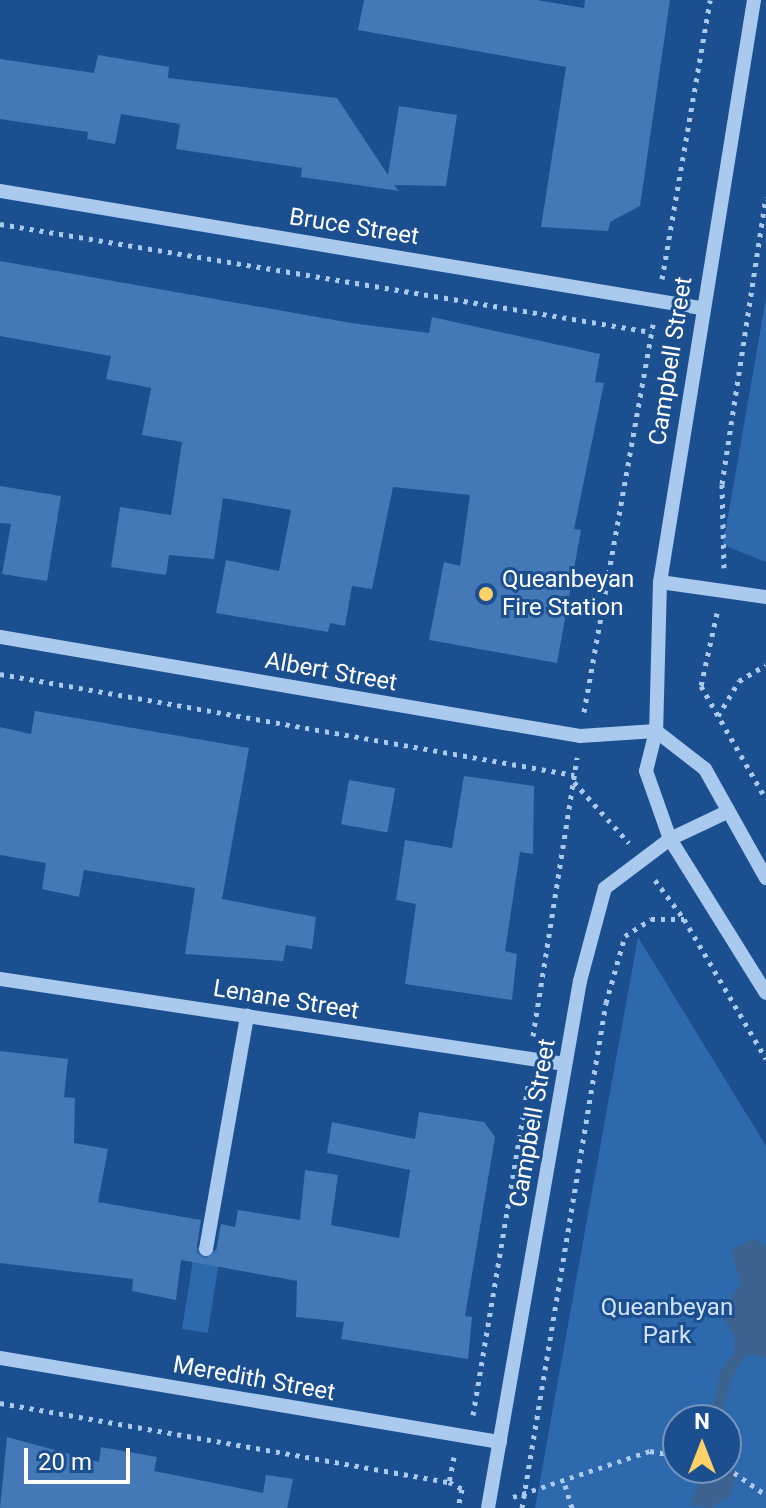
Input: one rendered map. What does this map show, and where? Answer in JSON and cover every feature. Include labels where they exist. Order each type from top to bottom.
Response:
[{"type":"street","name":"Campbell Street","points":[[754,0],[701,308],[660,582],[656,731],[646,771],[670,839],[761,973],[766,993]]},
{"type":"street","name":"Bruce Street","points":[[0,191],[701,308]]},
{"type":"street","points":[[660,582],[766,597]]},
{"type":"street","name":"Albert Street","points":[[0,637],[580,736],[656,731]]},
{"type":"street","points":[[656,731],[705,769],[725,813],[766,878]]},
{"type":"street","name":"Campbell Street","points":[[488,1508],[565,1064],[605,888],[670,839],[725,813]]},
{"type":"street","name":"Lenane Street","points":[[0,979],[565,1064]]},
{"type":"street","points":[[206,1249],[247,1016]]},
{"type":"street","name":"Meredith Street","points":[[0,1358],[500,1442]]},
{"type":"path","points":[[766,197],[722,484],[728,542],[701,686],[766,799]]},
{"type":"path","points":[[0,224],[651,332]]},
{"type":"path","points":[[718,717],[739,681],[766,665]]},
{"type":"path","points":[[0,674],[574,775]]},
{"type":"path","points":[[522,1508],[606,1003],[625,936],[651,919],[684,919],[766,1059]]},
{"type":"path","points":[[0,1403],[449,1482]]},
{"type":"path","points":[[572,1508],[565,1485],[650,1451],[662,1453]]},
{"type":"path","points":[[742,1473],[766,1495]]},
{"type":"green space","points":[[766,298],[766,562],[723,545]]},
{"type":"green space","name":"Queanbeyan Park","points":[[638,937],[766,1146],[766,1508],[535,1508]]},
{"type":"green space","points":[[195,1247],[221,1251],[208,1333],[182,1329]]},
{"type":"shaded area","points":[[754,1238],[766,1247],[766,1358],[747,1354],[719,1398],[719,1372],[734,1354],[735,1337],[720,1313],[741,1284],[731,1250]]},
{"type":"shaded area","points":[[698,1484],[734,1484],[729,1496],[710,1508],[690,1505]]},
{"type":"building","points":[[364,0],[537,0],[584,8],[585,0],[670,0],[640,206],[610,222],[608,231],[541,227],[566,67],[358,30]]},
{"type":"building","points":[[98,55],[169,67],[168,78],[337,98],[388,175],[399,106],[457,115],[446,186],[394,185],[399,191],[301,177],[302,168],[176,149],[180,124],[121,114],[115,144],[87,139],[88,132],[0,119],[0,59],[94,73]]},
{"type":"building","points":[[0,261],[351,323],[429,333],[432,317],[600,354],[595,382],[604,383],[574,529],[581,530],[557,663],[429,640],[444,562],[460,566],[470,495],[393,487],[372,589],[352,586],[345,626],[330,623],[328,632],[216,613],[226,560],[279,571],[291,510],[223,498],[214,559],[169,555],[166,575],[111,567],[120,507],[171,515],[182,442],[142,435],[151,388],[106,379],[111,356],[0,336]]},
{"type":"building","points":[[0,486],[61,496],[47,581],[2,574],[11,524],[0,523]]},
{"type":"building","points":[[35,711],[249,748],[222,899],[316,917],[312,949],[286,945],[283,961],[185,954],[195,888],[84,870],[79,897],[42,889],[46,863],[0,855],[0,727],[31,734]]},
{"type":"building","points":[[464,776],[534,786],[533,854],[520,852],[505,951],[517,954],[512,1000],[405,984],[416,904],[396,900],[405,840],[452,848]]},
{"type":"building","points":[[349,780],[395,788],[387,832],[341,824]]},
{"type":"building","points":[[0,1051],[68,1059],[64,1097],[75,1098],[74,1143],[108,1149],[98,1202],[201,1220],[196,1252],[205,1259],[216,1251],[221,1224],[235,1227],[238,1210],[300,1220],[305,1170],[338,1175],[331,1225],[399,1238],[410,1170],[327,1153],[332,1122],[415,1139],[419,1112],[484,1122],[495,1137],[465,1316],[472,1317],[468,1359],[341,1339],[344,1322],[296,1317],[297,1281],[181,1260],[176,1300],[132,1291],[133,1279],[0,1263]]},
{"type":"building","points":[[7,1437],[99,1462],[101,1447],[157,1457],[154,1471],[263,1493],[266,1475],[293,1479],[287,1508],[0,1508]]},
{"type":"waterway","points":[[718,1404],[724,1383]]},
{"type":"place","name":"Queanbeyan Fire Station","points":[[486,594]]}]
